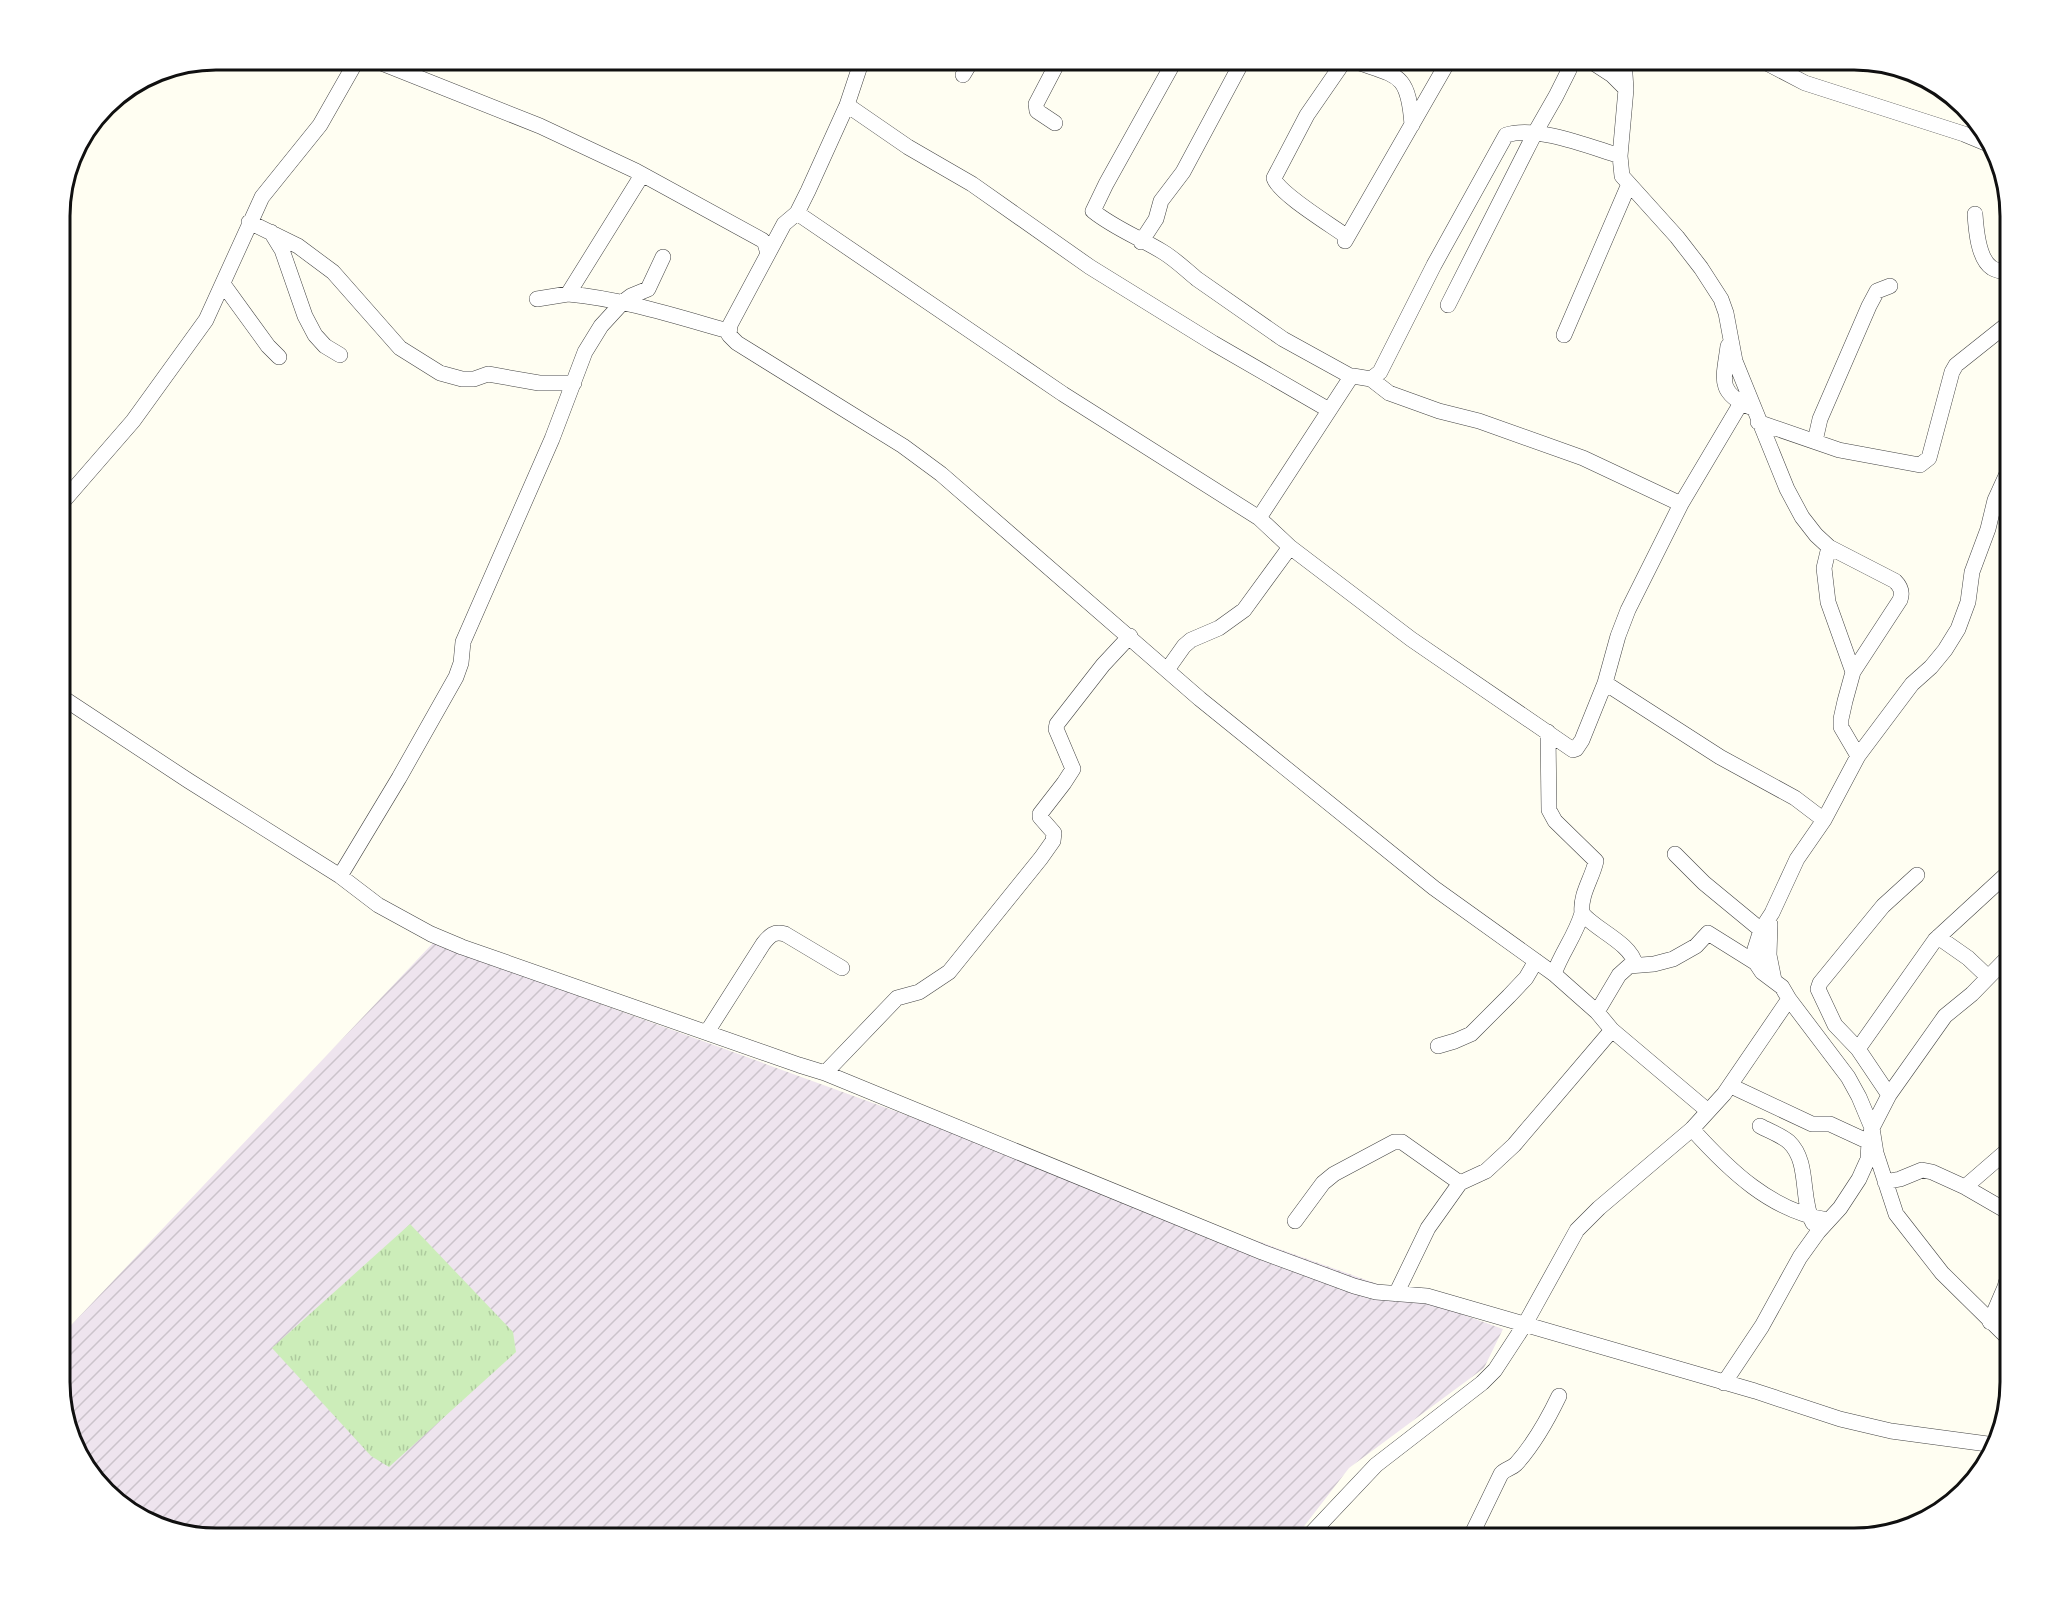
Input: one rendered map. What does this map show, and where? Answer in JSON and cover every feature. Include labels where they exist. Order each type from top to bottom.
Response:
[{"type":"street","points":[[71,492],[133,421],[206,320],[262,197],[320,125],[351,70]]},
{"type":"street","points":[[399,70],[540,126],[642,175],[762,240],[768,254]]},
{"type":"street","points":[[728,331],[784,224],[797,213],[846,105],[858,70]]},
{"type":"street","points":[[963,75],[966,70]]},
{"type":"street","points":[[1053,70],[1040,94],[1036,108],[1040,114],[1055,123]]},
{"type":"street","points":[[1169,70],[1106,184],[1093,210],[1095,213],[1141,242],[1162,252],[1283,339],[1352,377],[1371,379],[1389,393],[1439,411],[1479,421],[1583,458],[1681,504]]},
{"type":"street","points":[[1141,242],[1156,219],[1161,201],[1183,172],[1239,70]]},
{"type":"street","points":[[1338,70],[1302,123],[1274,178],[1276,184],[1286,193],[1346,236],[1345,241],[1443,70]]},
{"type":"street","points":[[1377,70],[1400,79],[1407,89],[1412,125]]},
{"type":"street","points":[[1448,304],[1569,70]]},
{"type":"street","points":[[1604,70],[1626,89]]},
{"type":"street","points":[[1625,70],[1626,89],[1620,156],[1622,176],[1677,237],[1714,286],[1726,313],[1735,362],[1751,412],[1787,489],[1802,517],[1829,547],[1895,581],[1902,591],[1900,600],[1853,672],[1841,727],[1858,756]]},
{"type":"street","points":[[1780,70],[1805,83],[1977,140]]},
{"type":"street","points":[[846,105],[908,147],[972,184],[1090,267],[1213,343],[1329,410]]},
{"type":"street","points":[[1371,379],[1380,372],[1434,265],[1506,135],[1544,134],[1620,156]]},
{"type":"street","points":[[568,294],[642,175]]},
{"type":"street","points":[[1564,336],[1629,184]]},
{"type":"street","points":[[797,213],[1063,394],[1259,518],[1290,548],[1411,639],[1570,749],[1576,749],[1582,740],[1605,683],[1628,610],[1681,504],[1751,412]]},
{"type":"street","points":[[1975,214],[1978,241],[1985,260],[1992,268],[2000,270]]},
{"type":"street","points":[[249,222],[298,246],[333,272],[400,348],[440,373],[462,379],[474,379],[488,374],[539,383],[574,383]]},
{"type":"street","points":[[272,232],[282,250],[305,316],[315,335],[325,346],[340,355]]},
{"type":"street","points":[[340,876],[456,677],[461,663],[463,642],[552,439],[585,352],[601,326],[622,302],[648,289],[663,257]]},
{"type":"street","points":[[223,284],[268,346],[279,357]]},
{"type":"street","points":[[1815,441],[1820,419],[1869,306],[1877,291],[1890,286]]},
{"type":"street","points":[[537,299],[568,294],[600,297],[728,331]]},
{"type":"street","points":[[1751,412],[1839,450],[1920,465],[1927,461],[1952,372],[1956,365],[2000,330]]},
{"type":"street","points":[[728,331],[737,343],[903,446],[941,474],[1200,699],[1434,888],[1554,974],[1598,1012],[1612,1030],[1708,1111]]},
{"type":"street","points":[[1259,518],[1352,377]]},
{"type":"street","points":[[1756,963],[1755,949],[1761,930],[1772,913],[1797,859],[1824,820],[1858,756],[1912,684],[1941,655],[1958,629],[1968,602],[1972,572],[2000,489]]},
{"type":"street","points":[[1829,547],[1824,568],[1828,602],[1853,672]]},
{"type":"street","points":[[1167,670],[1191,640],[1219,628],[1244,610],[1290,548]]},
{"type":"street","points":[[825,1073],[897,998],[919,992],[949,972],[1041,858],[1053,840],[1054,833],[1040,814],[1072,774],[1073,769],[1056,729],[1057,724],[1103,665],[1130,636]]},
{"type":"street","points":[[1605,683],[1720,757],[1795,798],[1824,820]]},
{"type":"street","points":[[71,703],[340,876],[378,905],[446,941],[825,1073],[1262,1252],[1354,1286],[1396,1294],[1427,1296],[1840,1419],[1891,1431],[1985,1444]]},
{"type":"street","points":[[1548,732],[1549,810],[1555,821],[1596,861],[1582,897],[1580,921],[1558,961],[1554,974]]},
{"type":"street","points":[[1675,854],[1704,883],[1761,930]]},
{"type":"street","points":[[1888,1095],[1858,1048],[1835,1025],[1818,991],[1818,986],[1883,906],[1917,875]]},
{"type":"street","points":[[1858,1048],[1938,937],[2000,880]]},
{"type":"street","points":[[1582,913],[1631,954],[1635,964]]},
{"type":"street","points":[[1772,913],[1768,955],[1774,980]]},
{"type":"street","points":[[706,1032],[763,944],[773,933],[785,934],[842,968]]},
{"type":"street","points":[[1598,1012],[1619,975],[1629,966],[1654,964],[1673,958],[1696,946],[1708,933],[1756,963],[1762,972],[1782,987],[1848,1077],[1896,1214],[1942,1273],[2000,1331]]},
{"type":"street","points":[[1938,937],[1968,958],[1988,977]]},
{"type":"street","points":[[1438,1046],[1471,1034],[1526,978],[1536,961]]},
{"type":"street","points":[[1724,1383],[1762,1326],[1800,1257],[1845,1201],[1864,1169],[1869,1152],[1870,1135],[1888,1095],[1941,1022],[2000,966]]},
{"type":"street","points":[[1316,1528],[1376,1465],[1482,1383],[1495,1370],[1526,1324],[1572,1238],[1583,1223],[1692,1129],[1731,1086],[1748,1057],[1790,999]]},
{"type":"street","points":[[1396,1294],[1428,1227],[1460,1183],[1486,1171],[1514,1145],[1612,1030]]},
{"type":"street","points":[[1731,1086],[1812,1124],[1830,1124],[1870,1135]]},
{"type":"street","points":[[1760,1126],[1785,1139],[1797,1153],[1802,1167],[1806,1206],[1810,1217]]},
{"type":"street","points":[[1692,1129],[1716,1156],[1755,1189],[1823,1226]]},
{"type":"street","points":[[1295,1221],[1323,1183],[1334,1173],[1394,1142],[1402,1142],[1460,1183]]},
{"type":"street","points":[[1965,1187],[2000,1157]]},
{"type":"street","points":[[1885,1182],[1922,1170],[1932,1172],[1965,1187],[2000,1207]]},
{"type":"street","points":[[1990,1322],[2000,1299]]},
{"type":"street","points":[[1475,1528],[1501,1474],[1514,1466],[1538,1436],[1559,1396]]},
{"type":"shaded area","points":[[433,943],[1503,1329],[1484,1368],[1349,1468],[1303,1528],[216,1528],[178,1523],[143,1508],[113,1485],[95,1463],[75,1420],[71,1391],[71,1325]]},
{"type":"green space","points":[[410,1224],[513,1332],[516,1352],[389,1467],[371,1456],[272,1348]]}]
